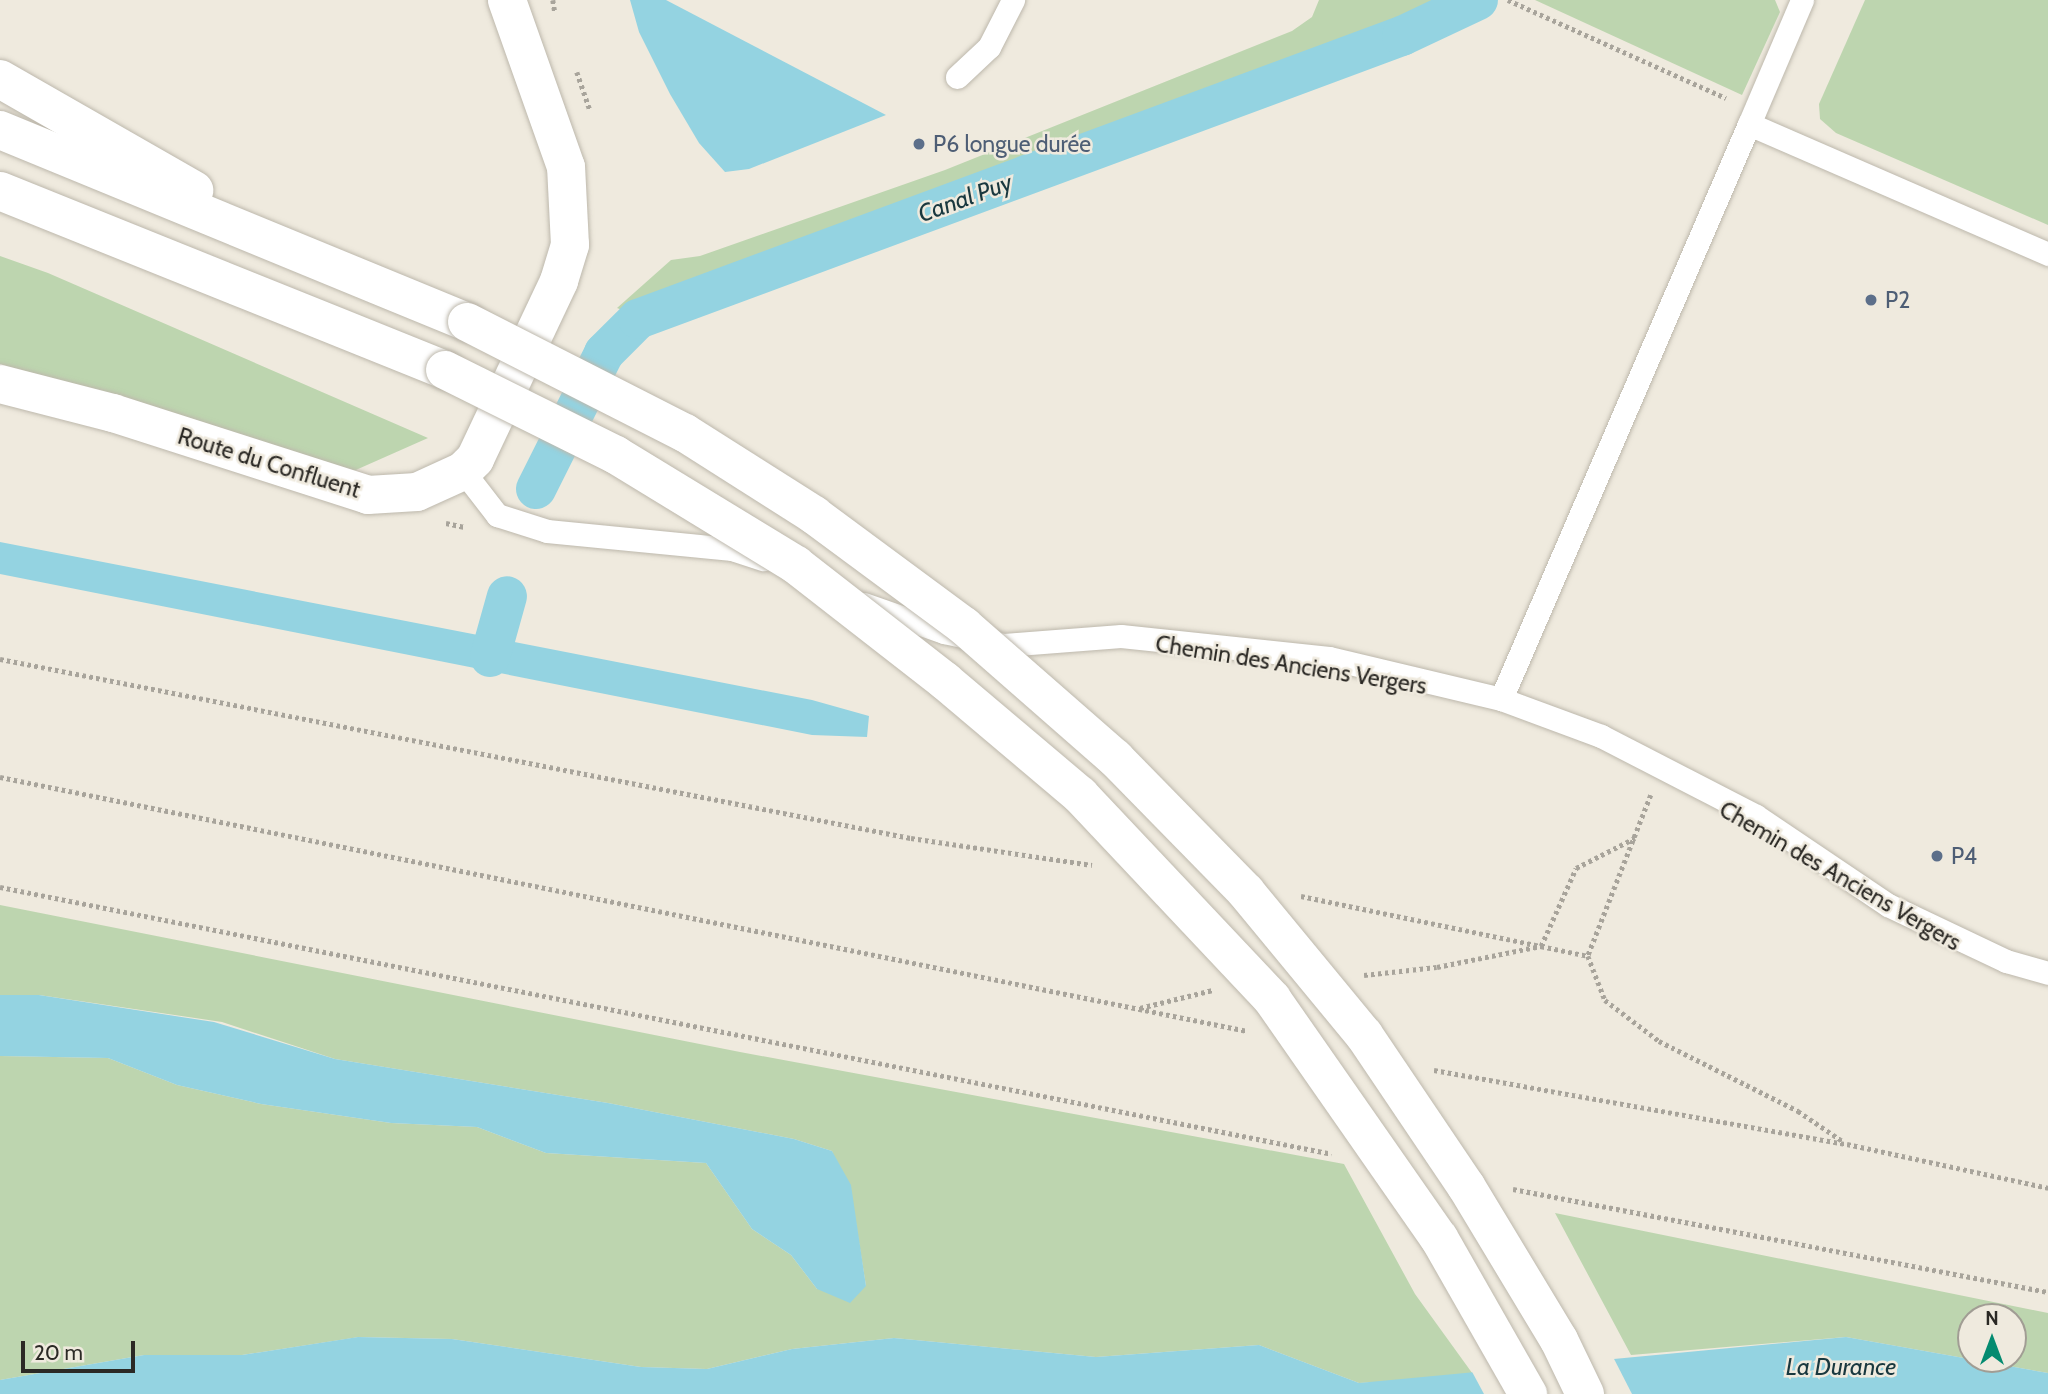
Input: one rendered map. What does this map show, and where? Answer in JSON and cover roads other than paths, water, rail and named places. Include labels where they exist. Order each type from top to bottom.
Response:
[{"type":"main road","points":[[463,471],[475,459],[559,281],[570,245],[566,167],[508,0]]},
{"type":"main road","points":[[0,79],[310,260]]},
{"type":"main road","points":[[0,130],[467,323],[685,433],[814,515],[964,626],[1115,758],[1246,892],[1364,1035],[1466,1186],[1559,1340],[1585,1394]]},
{"type":"main road","points":[[0,191],[445,370],[616,455],[796,565],[945,681],[1080,795],[1272,999],[1439,1238],[1528,1394]]},
{"type":"main road","points":[[0,202],[45,210]]},
{"type":"main road","name":"Route du Confluent","points":[[0,384],[113,413],[368,495],[417,492],[463,471]]},
{"type":"lane","points":[[957,76],[989,47],[1013,0]]},
{"type":"lane","points":[[1501,699],[1802,0]]},
{"type":"lane","points":[[1751,118],[2048,254]]},
{"type":"lane","points":[[463,471],[497,515],[547,531],[732,549],[786,566],[880,612],[980,640],[1004,645],[1121,636],[1329,658],[1501,699],[1601,736],[1756,816],[1888,905],[2006,961],[2048,973]]},
{"type":"water","points":[[630,0],[666,0],[886,115],[749,169],[725,172],[699,143],[670,94],[639,32]]},
{"type":"water","points":[[0,542],[812,700],[869,716],[867,737],[812,735],[0,574]]},
{"type":"water","points":[[0,995],[39,995],[214,1022],[335,1059],[608,1103],[794,1139],[832,1151],[851,1185],[866,1286],[850,1303],[817,1289],[791,1255],[752,1229],[706,1163],[546,1153],[477,1127],[391,1123],[261,1104],[177,1085],[108,1058],[0,1056]]},
{"type":"water","name":"La Durance","points":[[358,1337],[452,1339],[641,1367],[707,1369],[792,1349],[894,1338],[1096,1357],[1259,1345],[1359,1383],[1846,1337],[1957,1357],[1957,1373],[2027,1373],[2027,1369],[2048,1373],[2048,1394],[0,1394],[0,1380],[144,1355],[242,1355]]},
{"type":"waterway","name":"Canal Puy","points":[[536,489],[604,353],[638,319],[1402,36],[1478,0]]},
{"type":"waterway","name":"Canal Puy","points":[[490,657],[507,596]]},
{"type":"place","name":"P6 longue durée","points":[[919,144]]},
{"type":"place","name":"P2","points":[[1871,300]]},
{"type":"place","name":"P4","points":[[1937,856]]}]
